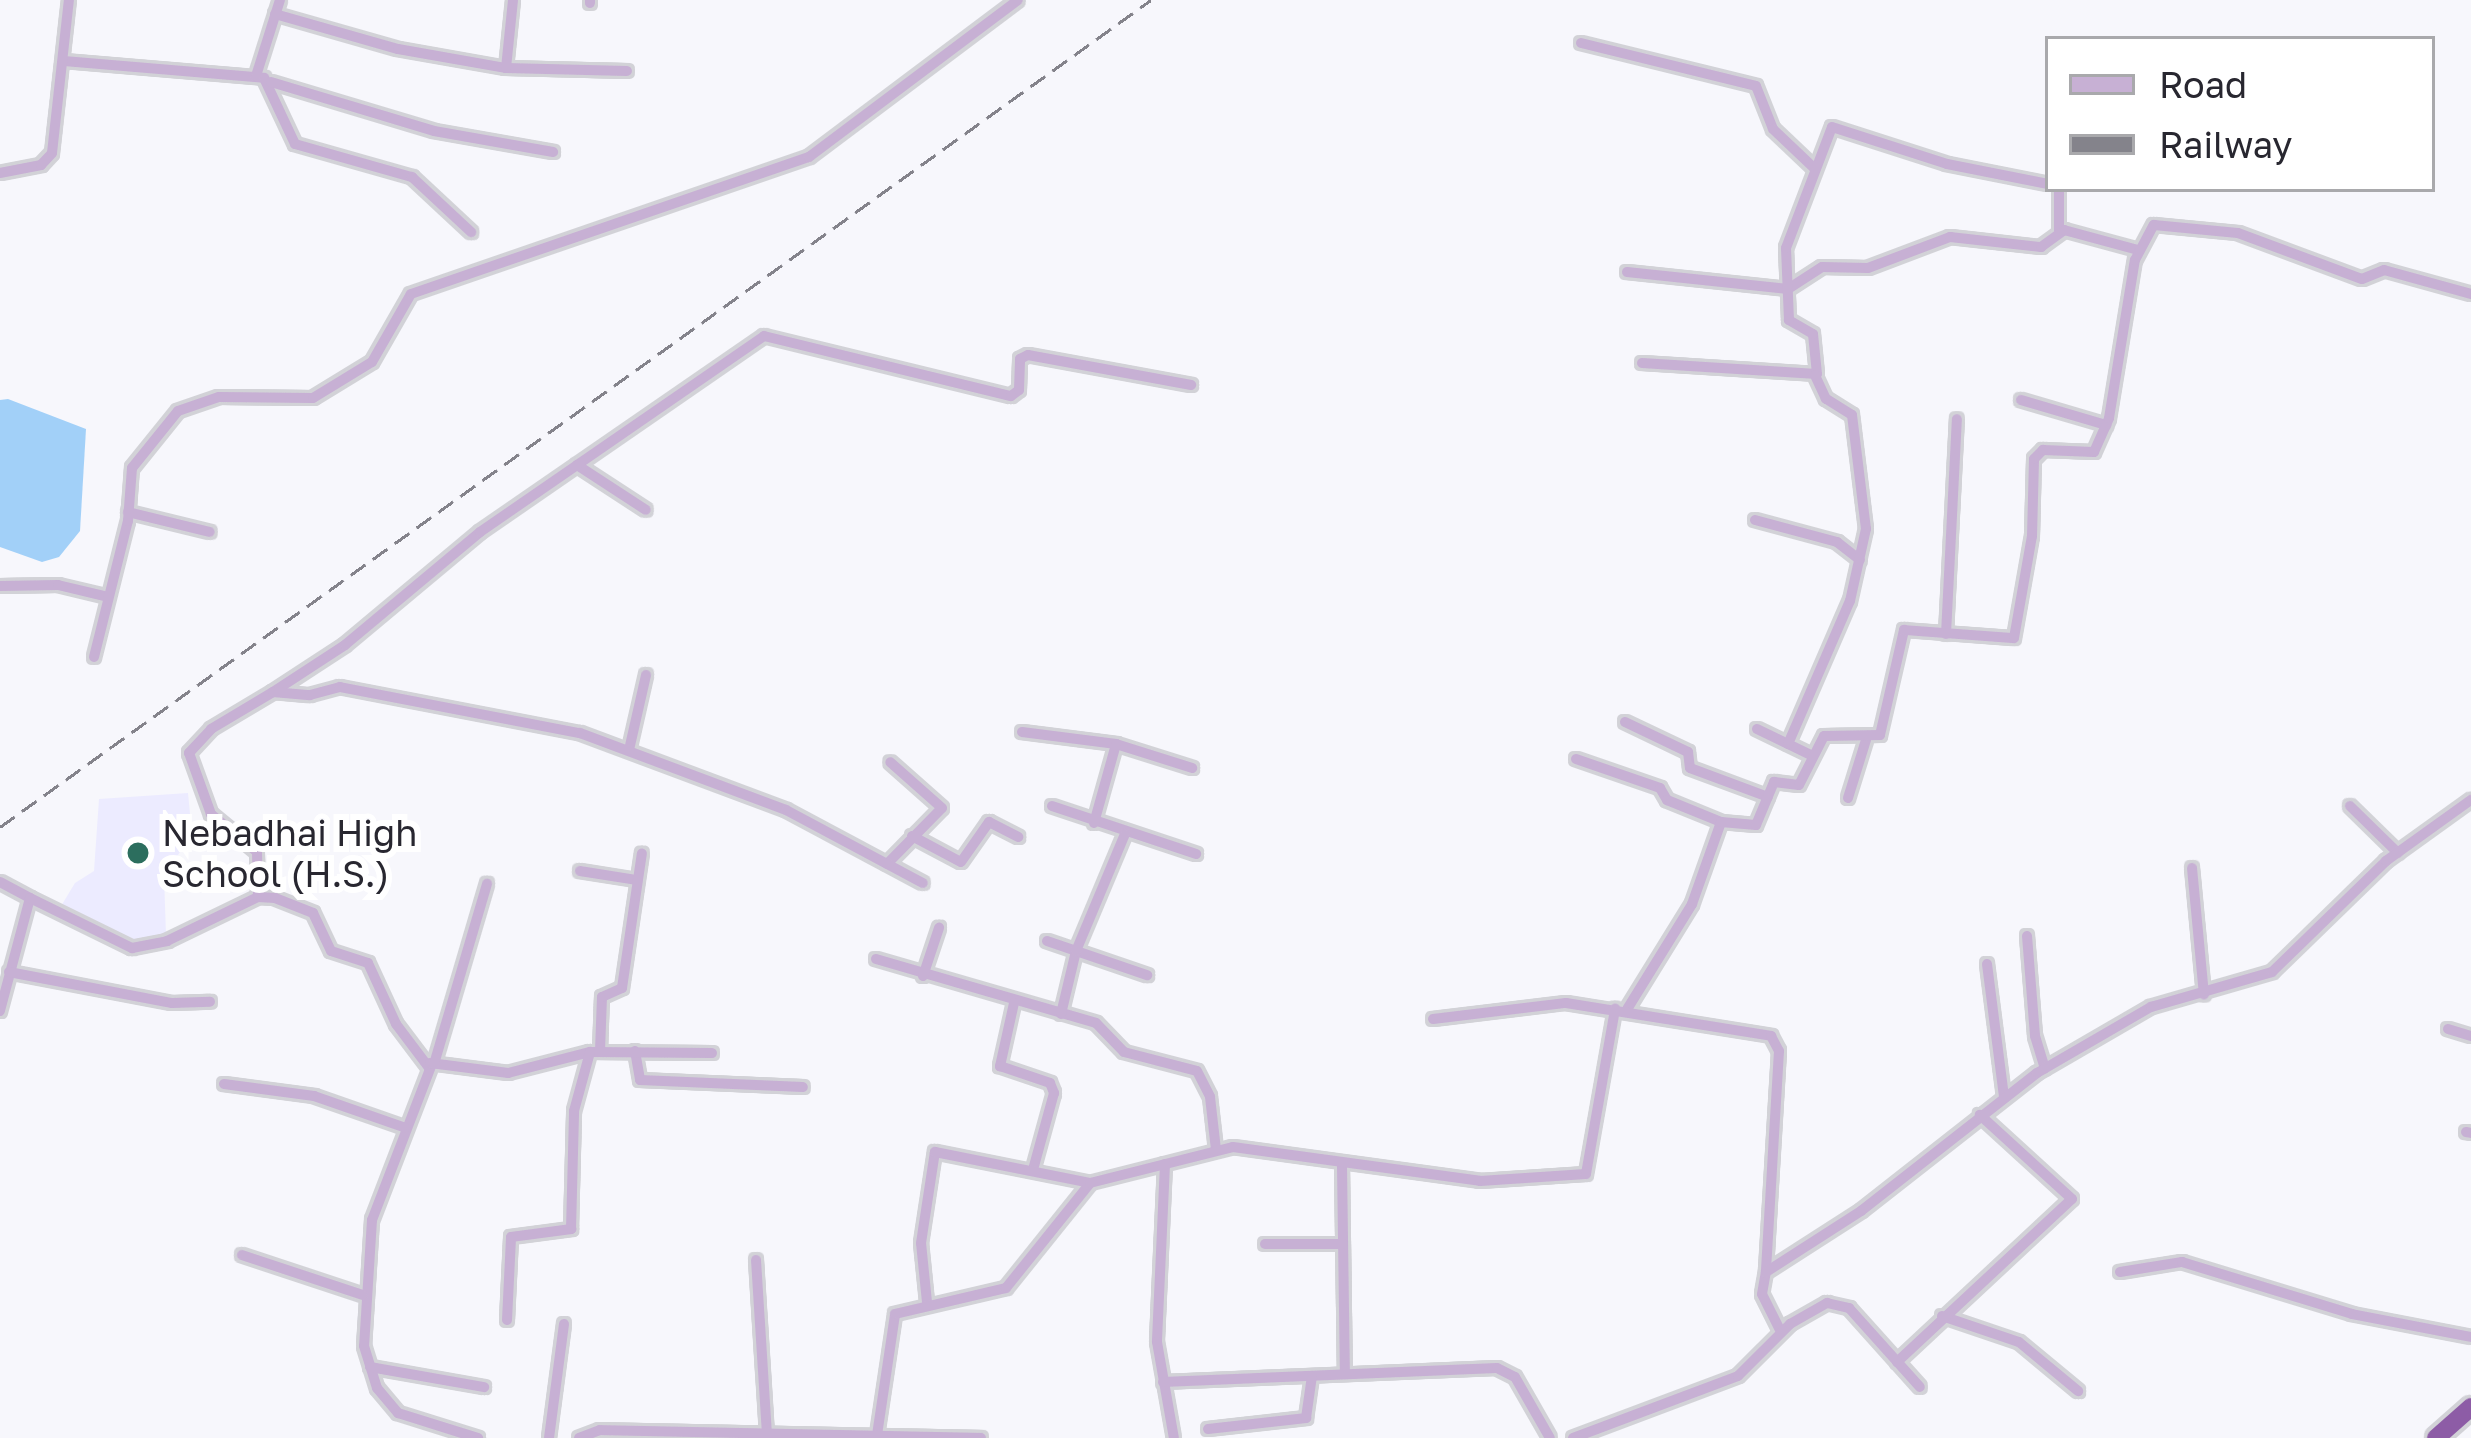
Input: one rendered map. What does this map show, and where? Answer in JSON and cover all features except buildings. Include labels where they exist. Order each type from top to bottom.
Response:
[{"type":"highway","points":[[2436,1438],[2471,1407]]},
{"type":"street","points":[[0,173],[41,165],[52,154],[69,0]]},
{"type":"street","points":[[256,76],[280,0]]},
{"type":"street","points":[[506,68],[513,0]]},
{"type":"street","points":[[94,657],[104,596],[141,449],[187,405],[313,398],[372,362],[411,294],[809,157],[1018,0]]},
{"type":"street","points":[[274,14],[398,49],[506,68],[627,71]]},
{"type":"street","points":[[1581,43],[1756,86],[1773,129],[1816,169]]},
{"type":"street","points":[[63,61],[256,76],[434,131],[553,152]]},
{"type":"street","points":[[271,82],[277,113],[296,144],[412,177],[471,232]]},
{"type":"street","points":[[1788,744],[1860,560],[1865,518],[1852,415],[1826,399],[1815,375],[1815,337],[1791,324],[1787,242],[1827,130],[1838,126],[1947,164],[2045,183]]},
{"type":"street","points":[[1627,272],[1788,289],[1822,267],[1868,268],[1950,236],[2041,247],[2059,231],[2059,192]]},
{"type":"street","points":[[1576,759],[1662,789],[1667,800],[1721,822],[1756,826],[1777,780],[1799,785],[1824,736],[1865,740],[1883,729],[1899,636],[2014,638],[2032,536],[2034,459],[2051,449],[2090,454],[2106,425],[2138,250],[2164,220],[2238,233],[2362,279],[2384,270],[2471,294]]},
{"type":"street","points":[[2059,231],[2138,250]]},
{"type":"street","points":[[258,897],[257,852],[211,814],[189,753],[211,729],[273,692],[577,464],[764,336],[1011,396],[1028,355],[1191,385]]},
{"type":"street","points":[[1642,363],[1815,375]]},
{"type":"street","points":[[2021,400],[2106,425]]},
{"type":"street","points":[[1946,634],[1957,419]]},
{"type":"street","points":[[577,464],[646,510]]},
{"type":"street","points":[[128,512],[210,532]]},
{"type":"street","points":[[1755,520],[1837,542],[1860,560]]},
{"type":"street","points":[[0,586],[58,585],[104,596]]},
{"type":"street","points":[[629,750],[646,674]]},
{"type":"street","points":[[273,692],[310,695],[340,687],[393,694],[629,750],[786,811],[923,883]]},
{"type":"street","points":[[1625,722],[1688,752],[1690,768],[1768,797]]},
{"type":"street","points":[[1757,729],[1813,756]]},
{"type":"street","points":[[1022,732],[1116,744],[1192,768]]},
{"type":"street","points":[[1848,798],[1865,740]]},
{"type":"street","points":[[1094,823],[1116,744]]},
{"type":"street","points":[[886,864],[940,813],[940,802],[890,762]]},
{"type":"street","points":[[1766,1272],[1861,1211],[2045,1069],[2151,1006],[2272,971],[2398,853],[2471,800]]},
{"type":"street","points":[[1052,806],[1125,835],[1196,854]]},
{"type":"street","points":[[2350,806],[2398,853]]},
{"type":"street","points":[[912,836],[961,862],[989,822],[1018,837]]},
{"type":"street","points":[[928,1302],[921,1243],[930,1155],[944,1150],[1090,1183],[1216,1150],[1255,1147],[1342,1166],[1480,1181],[1586,1174],[1621,1010],[1688,913],[1721,822]]},
{"type":"street","points":[[1060,1014],[1076,951],[1125,835]]},
{"type":"street","points":[[506,1320],[512,1237],[571,1229],[574,1111],[595,1051],[602,997],[622,988],[642,853]]},
{"type":"street","points":[[2192,868],[2204,994]]},
{"type":"street","points":[[580,871],[638,880]]},
{"type":"street","points":[[0,882],[131,948],[166,941],[258,897],[306,907],[332,952],[368,962],[396,1024],[432,1063],[508,1073],[595,1051],[712,1053]]},
{"type":"street","points":[[478,1438],[398,1413],[370,1367],[363,1295],[372,1220],[432,1063],[487,884]]},
{"type":"street","points":[[0,1011],[29,898]]},
{"type":"street","points":[[923,976],[939,928]]},
{"type":"street","points":[[2027,936],[2035,1036],[2045,1069]]},
{"type":"street","points":[[1047,941],[1148,976]]},
{"type":"street","points":[[876,959],[1106,1027],[1131,1055],[1201,1074],[1216,1150]]},
{"type":"street","points":[[1987,964],[2004,1097]]},
{"type":"street","points":[[9,972],[172,1003],[210,1002]]},
{"type":"street","points":[[1014,1003],[1000,1066],[1050,1083],[1054,1093],[1033,1170]]},
{"type":"street","points":[[1433,1019],[1566,1003],[1762,1033],[1777,1042],[1762,1294],[1781,1332]]},
{"type":"street","points":[[2448,1029],[2471,1036]]},
{"type":"street","points":[[634,1052],[640,1080],[803,1087]]},
{"type":"street","points":[[224,1084],[314,1096],[406,1128]]},
{"type":"street","points":[[1897,1361],[2072,1199],[1980,1115]]},
{"type":"street","points":[[1165,1163],[1156,1342],[1174,1438]]},
{"type":"street","points":[[1342,1166],[1345,1374]]},
{"type":"street","points":[[878,1436],[891,1322],[902,1307],[985,1296],[1012,1283],[1090,1183]]},
{"type":"street","points":[[1264,1244],[1343,1244]]},
{"type":"street","points":[[242,1256],[363,1295]]},
{"type":"street","points":[[756,1260],[767,1433]]},
{"type":"street","points":[[2120,1272],[2182,1262],[2352,1314],[2471,1337]]},
{"type":"street","points":[[1574,1438],[1738,1376],[1781,1332],[1827,1303],[1840,1304],[1920,1387]]},
{"type":"street","points":[[1942,1316],[2019,1342],[2078,1391]]},
{"type":"street","points":[[549,1438],[564,1324]]},
{"type":"street","points":[[370,1367],[484,1387]]},
{"type":"street","points":[[1163,1382],[1497,1368],[1515,1377],[1550,1438]]},
{"type":"street","points":[[1208,1429],[1306,1418],[1312,1376]]},
{"type":"street","points":[[580,1438],[592,1430],[981,1438]]},
{"type":"shaded area","name":"Nebadhai High School (H.S.)","points":[[188,793],[192,834],[164,876],[166,935],[123,942],[58,911],[75,883],[94,871],[99,799]]},
{"type":"water","points":[[0,400],[86,429],[80,531],[59,557],[42,562],[0,547]]},
{"type":"railway","points":[[0,827],[1151,0]]},
{"type":"place","name":"Nebadhai High School (H.S.)","points":[[138,853]]}]
